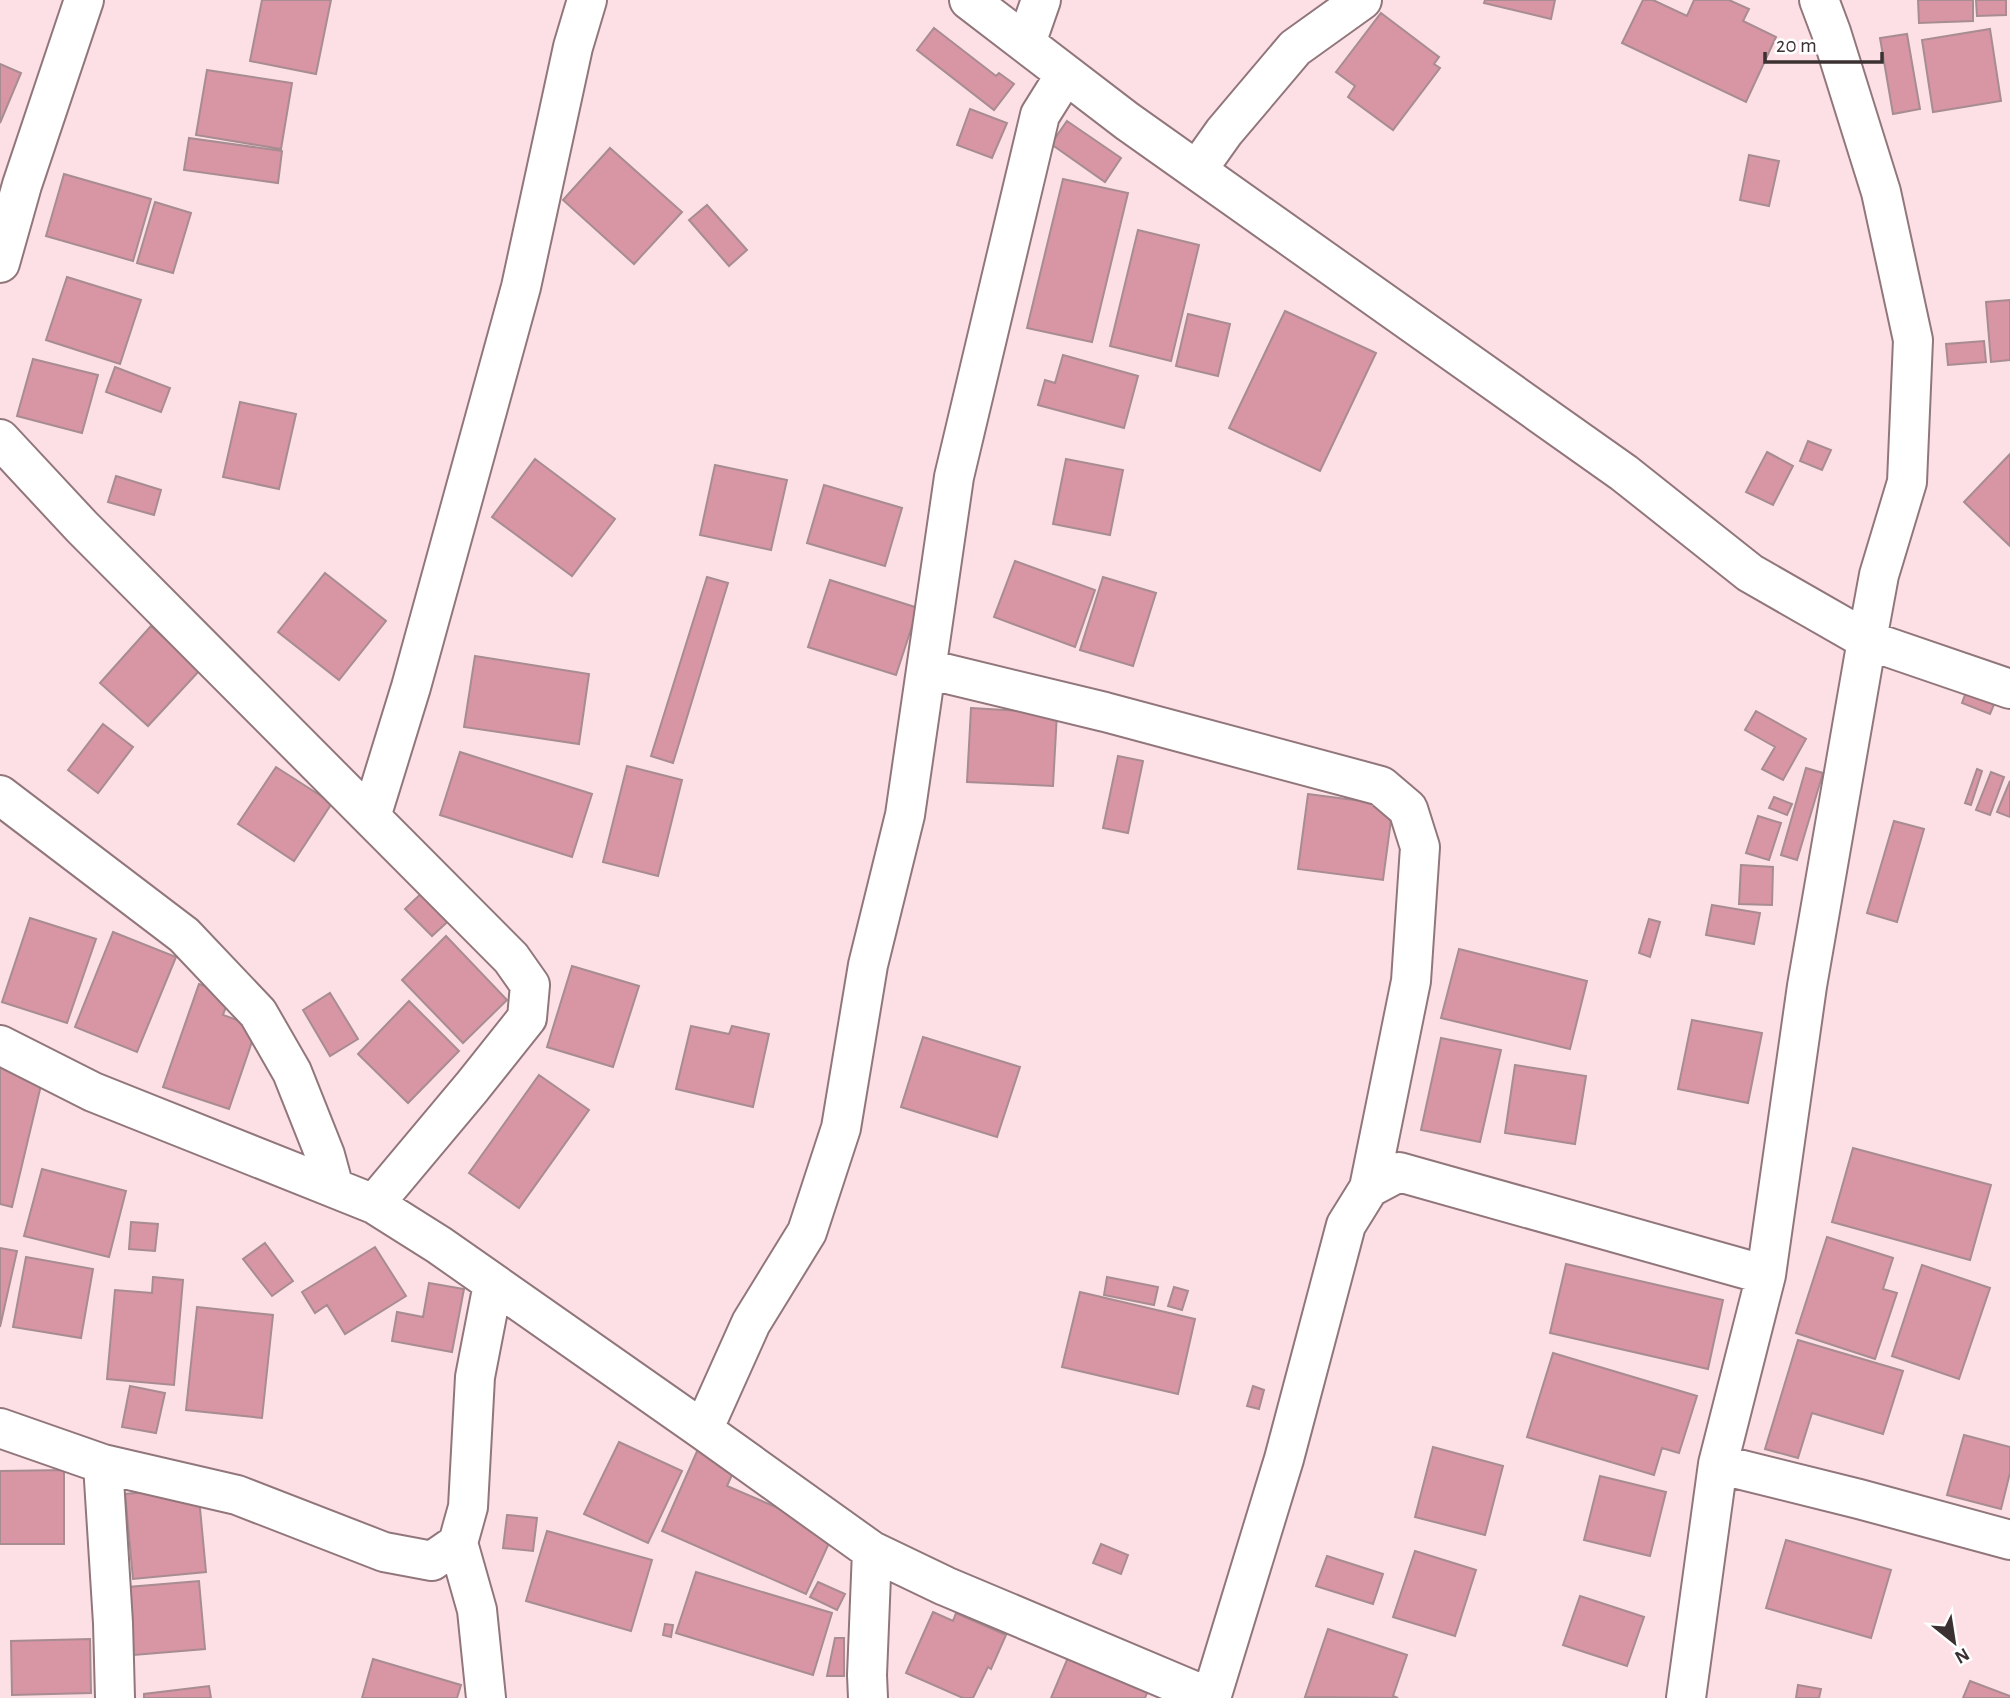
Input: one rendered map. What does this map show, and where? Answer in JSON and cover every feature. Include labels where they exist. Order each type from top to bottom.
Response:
[{"type":"street","points":[[0,263],[22,185],[84,0]]},
{"type":"street","points":[[371,817],[411,687],[521,287],[573,47],[587,0]]},
{"type":"street","points":[[969,0],[1065,75],[1624,473],[1750,573],[1867,640],[2010,689]]},
{"type":"street","points":[[1026,43],[1041,0]]},
{"type":"street","points":[[1197,170],[1224,132],[1295,48],[1362,0]]},
{"type":"street","points":[[1686,1698],[1718,1464],[1766,1275],[1807,986],[1867,640],[1879,575],[1907,482],[1913,340],[1881,192],[1819,0]]},
{"type":"street","points":[[703,1430],[751,1324],[807,1232],[841,1128],[868,965],[905,815],[954,477],[1040,116],[1065,75]]},
{"type":"street","points":[[0,439],[82,527],[511,958],[530,985],[527,1018],[374,1205]]},
{"type":"street","points":[[0,1045],[93,1093],[374,1205],[439,1245],[873,1551],[946,1586],[1211,1698],[1284,1459],[1346,1225],[1369,1188],[1411,981],[1420,847],[1408,809],[1381,786],[1105,712],[928,669]]},
{"type":"street","points":[[0,795],[184,935],[258,1013],[292,1072],[325,1155],[334,1188]]},
{"type":"street","points":[[1369,1188],[1399,1172],[1766,1275]]},
{"type":"street","points":[[486,1698],[477,1610],[458,1543],[468,1507],[475,1377],[493,1284]]},
{"type":"street","points":[[0,1428],[103,1464],[237,1495],[384,1552],[432,1561],[458,1543]]},
{"type":"street","points":[[103,1464],[115,1698]]},
{"type":"street","points":[[1718,1464],[2010,1540]]},
{"type":"street","points":[[868,1698],[873,1551]]},
{"type":"building","points":[[262,0],[331,0],[316,74],[250,61]]},
{"type":"building","points":[[1485,0],[1555,0],[1551,19],[1484,3]]},
{"type":"building","points":[[1643,0],[1653,0],[1687,16],[1694,0],[1729,0],[1749,9],[1743,21],[1776,37],[1746,102],[1622,43]]},
{"type":"building","points":[[1918,0],[1973,0],[1973,21],[1919,23]]},
{"type":"building","points":[[1976,0],[2006,0],[2006,15],[1977,16]]},
{"type":"building","points":[[1381,13],[1439,57],[1434,64],[1440,68],[1393,130],[1348,97],[1355,86],[1336,72]]},
{"type":"building","points":[[934,28],[996,76],[999,73],[1014,84],[994,110],[917,50]]},
{"type":"building","points":[[1990,29],[2001,101],[1933,112],[1922,40]]},
{"type":"building","points":[[1907,34],[1920,109],[1893,114],[1880,38]]},
{"type":"building","points":[[0,64],[21,73],[0,123]]},
{"type":"building","points":[[207,70],[292,83],[281,149],[196,135]]},
{"type":"building","points":[[970,109],[1007,123],[992,158],[957,145]]},
{"type":"building","points":[[1067,121],[1121,158],[1105,182],[1051,144]]},
{"type":"building","points":[[189,138],[282,151],[278,183],[184,170]]},
{"type":"building","points":[[610,148],[682,212],[634,264],[563,200]]},
{"type":"building","points":[[1749,155],[1779,161],[1769,206],[1740,200]]},
{"type":"building","points":[[64,174],[151,199],[133,261],[46,236]]},
{"type":"building","points":[[1063,179],[1128,193],[1092,342],[1027,328]]},
{"type":"building","points":[[155,202],[191,213],[173,273],[137,263]]},
{"type":"building","points":[[707,205],[747,250],[729,266],[689,220]]},
{"type":"building","points":[[1138,230],[1199,245],[1171,361],[1110,346]]},
{"type":"building","points":[[67,277],[141,300],[120,364],[46,340]]},
{"type":"building","points":[[2010,300],[2010,360],[1991,362],[1986,302]]},
{"type":"building","points":[[1285,311],[1376,353],[1320,471],[1229,428]]},
{"type":"building","points":[[1188,314],[1230,324],[1218,376],[1176,366]]},
{"type":"building","points":[[1984,341],[1986,362],[1948,365],[1946,344]]},
{"type":"building","points":[[1063,355],[1138,376],[1124,428],[1038,405],[1045,380],[1055,383]]},
{"type":"building","points":[[33,359],[98,375],[82,433],[17,416]]},
{"type":"building","points":[[115,367],[170,388],[161,412],[106,392]]},
{"type":"building","points":[[240,402],[296,414],[279,489],[223,477]]},
{"type":"building","points":[[1808,441],[1831,450],[1822,470],[1800,461]]},
{"type":"building","points":[[1767,452],[1793,466],[1773,505],[1746,492]]},
{"type":"building","points":[[2010,454],[2010,546],[1964,502]]},
{"type":"building","points":[[535,459],[615,519],[572,576],[492,517]]},
{"type":"building","points":[[1066,459],[1123,470],[1110,535],[1053,524]]},
{"type":"building","points":[[715,465],[787,480],[771,550],[700,535]]},
{"type":"building","points":[[116,476],[161,490],[154,515],[108,502]]},
{"type":"building","points":[[824,485],[902,508],[885,566],[807,543]]},
{"type":"building","points":[[1015,561],[1095,590],[1075,647],[994,617]]},
{"type":"building","points":[[325,573],[386,621],[339,680],[278,632]]},
{"type":"building","points":[[707,577],[728,583],[673,763],[651,756]]},
{"type":"building","points":[[1103,577],[1156,593],[1133,666],[1080,650]]},
{"type":"building","points":[[830,580],[918,608],[896,675],[808,647]]},
{"type":"building","points":[[151,626],[200,670],[148,726],[100,683]]},
{"type":"building","points":[[475,656],[589,674],[579,744],[464,727]]},
{"type":"building","points":[[1969,684],[1998,695],[1990,714],[1962,703]]},
{"type":"building","points":[[971,708],[1057,713],[1053,786],[967,782]]},
{"type":"building","points":[[1756,711],[1806,739],[1783,780],[1762,769],[1775,747],[1745,730]]},
{"type":"building","points":[[103,724],[133,747],[98,793],[68,770]]},
{"type":"building","points":[[460,752],[592,794],[572,857],[440,815]]},
{"type":"building","points":[[1118,756],[1143,761],[1128,833],[1103,828]]},
{"type":"building","points":[[627,766],[682,780],[658,876],[603,862]]},
{"type":"building","points":[[276,767],[332,803],[294,861],[238,824]]},
{"type":"building","points":[[1806,768],[1823,773],[1797,860],[1781,855]]},
{"type":"building","points":[[1977,769],[1982,771],[1971,805],[1965,803]]},
{"type":"building","points":[[1991,772],[2004,777],[1990,815],[1976,810]]},
{"type":"building","points":[[2010,781],[2010,817],[1997,812]]},
{"type":"building","points":[[1308,794],[1393,805],[1383,880],[1298,869]]},
{"type":"building","points":[[1774,797],[1792,804],[1787,815],[1769,808]]},
{"type":"building","points":[[1758,816],[1781,823],[1769,860],[1746,853]]},
{"type":"building","points":[[1894,821],[1924,829],[1897,922],[1867,913]]},
{"type":"building","points":[[1741,865],[1773,867],[1772,905],[1739,904]]},
{"type":"building","points":[[429,886],[456,914],[432,936],[405,909]]},
{"type":"building","points":[[1712,905],[1760,913],[1754,944],[1706,935]]},
{"type":"building","points":[[30,918],[96,939],[67,1023],[2,1002]]},
{"type":"building","points":[[1649,919],[1660,922],[1650,957],[1639,953]]},
{"type":"building","points":[[113,932],[176,957],[137,1052],[75,1027]]},
{"type":"building","points":[[446,936],[507,1000],[463,1043],[402,980]]},
{"type":"building","points":[[1459,949],[1587,981],[1570,1049],[1441,1018]]},
{"type":"building","points":[[572,966],[639,986],[613,1067],[547,1047]]},
{"type":"building","points":[[199,984],[230,995],[223,1015],[257,1027],[229,1109],[163,1087]]},
{"type":"building","points":[[330,993],[358,1039],[330,1056],[303,1010]]},
{"type":"building","points":[[409,1001],[459,1051],[408,1103],[358,1054]]},
{"type":"building","points":[[1692,1020],[1762,1033],[1748,1103],[1678,1089]]},
{"type":"building","points":[[691,1026],[729,1034],[732,1026],[769,1034],[753,1107],[676,1089]]},
{"type":"building","points":[[923,1037],[1020,1067],[997,1137],[901,1107]]},
{"type":"building","points":[[1441,1038],[1501,1050],[1480,1142],[1421,1130]]},
{"type":"building","points":[[0,1055],[42,1081],[12,1207],[0,1204]]},
{"type":"building","points":[[1515,1065],[1586,1076],[1575,1144],[1505,1133]]},
{"type":"building","points":[[539,1075],[589,1110],[519,1208],[469,1173]]},
{"type":"building","points":[[1853,1148],[1991,1185],[1970,1260],[1832,1222]]},
{"type":"building","points":[[42,1169],[126,1191],[109,1257],[24,1236]]},
{"type":"building","points":[[131,1222],[158,1224],[155,1251],[129,1249]]},
{"type":"building","points":[[1827,1237],[1893,1258],[1883,1289],[1897,1293],[1875,1359],[1796,1333]]},
{"type":"building","points":[[265,1243],[293,1281],[272,1296],[243,1259]]},
{"type":"building","points":[[375,1247],[406,1296],[345,1334],[327,1305],[315,1313],[302,1292]]},
{"type":"building","points":[[0,1248],[17,1251],[0,1327]]},
{"type":"building","points":[[26,1257],[93,1269],[81,1338],[13,1327]]},
{"type":"building","points":[[1566,1264],[1723,1300],[1708,1369],[1550,1333]]},
{"type":"building","points":[[1922,1265],[1990,1288],[1959,1379],[1892,1356]]},
{"type":"building","points":[[153,1277],[183,1280],[174,1385],[107,1379],[115,1290],[152,1293]]},
{"type":"building","points":[[1107,1277],[1158,1287],[1154,1305],[1104,1295]]},
{"type":"building","points":[[429,1283],[464,1289],[452,1352],[392,1341],[397,1312],[423,1317]]},
{"type":"building","points":[[1174,1287],[1188,1291],[1182,1310],[1168,1306]]},
{"type":"building","points":[[1080,1292],[1195,1319],[1178,1394],[1062,1367]]},
{"type":"building","points":[[197,1307],[273,1315],[262,1418],[186,1410]]},
{"type":"building","points":[[1798,1340],[1903,1371],[1883,1434],[1812,1413],[1798,1458],[1765,1449]]},
{"type":"building","points":[[1553,1353],[1697,1396],[1679,1453],[1662,1448],[1654,1475],[1527,1437]]},
{"type":"building","points":[[130,1386],[165,1393],[156,1433],[122,1427]]},
{"type":"building","points":[[1253,1386],[1264,1390],[1259,1409],[1247,1406]]},
{"type":"building","points":[[1964,1435],[2010,1447],[2010,1473],[2001,1509],[1947,1495]]},
{"type":"building","points":[[619,1442],[682,1471],[648,1543],[584,1514]]},
{"type":"building","points":[[1433,1447],[1503,1466],[1485,1535],[1415,1517]]},
{"type":"building","points":[[698,1449],[736,1466],[727,1486],[834,1532],[806,1594],[662,1531]]},
{"type":"building","points":[[64,1470],[64,1544],[0,1544],[0,1471]]},
{"type":"building","points":[[1600,1476],[1666,1492],[1650,1556],[1584,1540]]},
{"type":"building","points":[[198,1487],[206,1572],[133,1579],[125,1494]]},
{"type":"building","points":[[507,1515],[537,1518],[533,1551],[503,1548]]},
{"type":"building","points":[[547,1531],[652,1560],[631,1631],[526,1601]]},
{"type":"building","points":[[1786,1540],[1891,1570],[1871,1638],[1766,1608]]},
{"type":"building","points":[[1101,1544],[1128,1555],[1121,1574],[1093,1563]]},
{"type":"building","points":[[1415,1551],[1476,1570],[1455,1636],[1393,1617]]},
{"type":"building","points":[[1327,1556],[1383,1574],[1373,1604],[1316,1586]]},
{"type":"building","points":[[696,1572],[832,1613],[813,1675],[676,1633]]},
{"type":"building","points":[[199,1581],[205,1649],[134,1655],[128,1587]]},
{"type":"building","points":[[818,1582],[845,1594],[837,1610],[810,1597]]},
{"type":"building","points":[[1580,1596],[1644,1617],[1627,1666],[1563,1645]]},
{"type":"building","points":[[933,1612],[953,1621],[956,1613],[1006,1635],[991,1669],[988,1667],[973,1698],[963,1698],[906,1673]]},
{"type":"building","points":[[665,1624],[673,1625],[671,1637],[663,1635]]},
{"type":"building","points":[[1328,1629],[1407,1655],[1393,1696],[1398,1698],[1305,1697]]},
{"type":"building","points":[[835,1638],[844,1638],[844,1676],[827,1676]]},
{"type":"building","points":[[90,1639],[91,1693],[12,1695],[11,1641]]},
{"type":"building","points":[[1069,1655],[1149,1688],[1145,1698],[1051,1698]]},
{"type":"building","points":[[373,1659],[461,1685],[457,1698],[362,1698]]},
{"type":"building","points":[[1970,1681],[2010,1696],[2010,1698],[1963,1698]]},
{"type":"building","points":[[1798,1685],[1821,1689],[1819,1698],[1796,1698]]},
{"type":"building","points":[[209,1686],[211,1698],[144,1698],[144,1694]]}]
